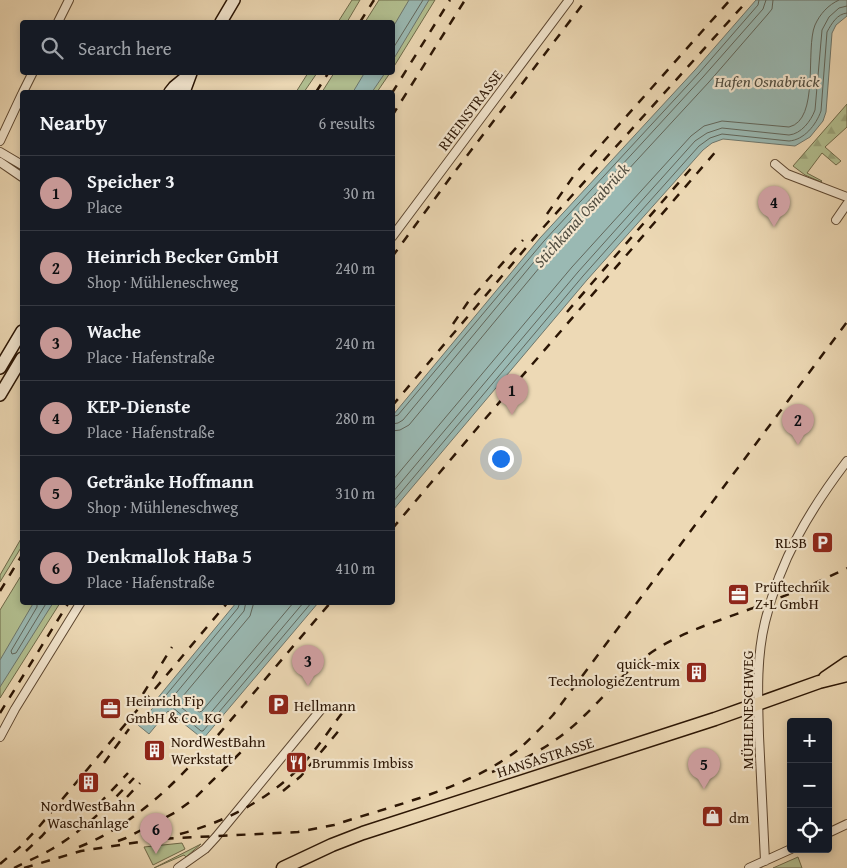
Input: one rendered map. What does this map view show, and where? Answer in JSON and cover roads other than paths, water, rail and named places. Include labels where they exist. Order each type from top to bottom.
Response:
[{"type":"main road","points":[[222,20],[234,0]]},
{"type":"main road","points":[[172,90],[188,75]]},
{"type":"main road","points":[[185,90],[190,75]]},
{"type":"main road","points":[[0,368],[20,334]]},
{"type":"main road","points":[[0,396],[20,361]]},
{"type":"main road","name":"HANSASTRASSE","points":[[819,682],[847,663]]},
{"type":"main road","name":"HANSASTRASSE","points":[[283,868],[310,854],[363,833],[758,705],[819,682],[847,675]]},
{"type":"street","points":[[59,20],[69,0]]},
{"type":"street","name":"RHEINSTRASSE","points":[[395,233],[569,0]]},
{"type":"street","points":[[25,90],[32,75]]},
{"type":"street","points":[[0,141],[20,100]]},
{"type":"street","points":[[0,152],[20,165]]},
{"type":"street","points":[[0,162],[20,176]]},
{"type":"street","points":[[775,164],[787,174],[847,197]]},
{"type":"street","points":[[836,220],[847,204]]},
{"type":"street","name":"MÜHLENESCHWEG","points":[[765,861],[758,705],[762,639],[775,588],[793,544],[817,501],[847,461]]},
{"type":"street","points":[[0,737],[27,688],[79,605]]},
{"type":"street","points":[[178,868],[205,848],[216,837],[324,707]]},
{"type":"street","points":[[832,831],[847,824]]},
{"type":"street","points":[[749,868],[787,851]]},
{"type":"water","points":[[409,0],[429,0],[395,57],[395,24]]},
{"type":"water","name":"Hafen Osnabrück","points":[[756,0],[847,0],[847,16],[836,25],[832,33],[826,112],[823,121],[810,137],[795,146],[723,139],[712,143],[703,150],[587,280],[395,508],[395,413],[540,238],[695,70]]},
{"type":"water","points":[[363,75],[384,75],[373,90],[354,90]]},
{"type":"water","points":[[32,605],[52,605],[0,687],[0,660]]},
{"type":"water","points":[[234,605],[316,605],[203,739],[168,711],[149,734],[138,725],[158,702],[156,700]]},
{"type":"railway","points":[[361,20],[374,0]]},
{"type":"railway","points":[[394,90],[450,0]]},
{"type":"railway","points":[[395,111],[465,0]]},
{"type":"railway","points":[[395,253],[586,0]]},
{"type":"railway","points":[[547,214],[575,174],[730,0]]},
{"type":"railway","points":[[395,402],[541,230],[748,0]]},
{"type":"railway","points":[[317,90],[327,75]]},
{"type":"railway","points":[[395,525],[718,149]]},
{"type":"railway","points":[[567,312],[694,165]]},
{"type":"railway","points":[[453,324],[468,302],[523,240]]},
{"type":"railway","points":[[24,868],[81,851],[158,839],[298,832],[334,825],[429,795],[453,786],[498,764],[518,750],[553,715],[847,322]]},
{"type":"railway","points":[[0,591],[20,558]]},
{"type":"railway","points":[[492,772],[530,756],[564,734],[635,665],[675,638],[795,592],[847,568]]},
{"type":"railway","points":[[0,713],[67,605]]},
{"type":"railway","points":[[0,864],[38,828],[225,605]]},
{"type":"railway","points":[[79,847],[127,821],[169,787],[207,748],[328,605]]},
{"type":"railway","points":[[143,694],[172,647]]},
{"type":"railway","points":[[180,834],[212,824],[272,792],[297,770],[342,713]]},
{"type":"railway","points":[[283,791],[301,776],[341,728]]},
{"type":"railway","points":[[104,763],[129,729]]},
{"type":"railway","points":[[118,841],[176,812],[195,798],[242,751]]},
{"type":"railway","points":[[99,804],[128,773]]},
{"type":"railway","points":[[14,868],[38,857],[75,834],[106,807],[134,778]]},
{"type":"railway","points":[[127,797],[140,783]]},
{"type":"railway","points":[[26,851],[62,813]]},
{"type":"place","name":"KEP-Dienste","points":[[774,227]]},
{"type":"place","name":"Speicher 3","points":[[512,415]]},
{"type":"place","name":"Heinrich Becker GmbH","points":[[798,445]]},
{"type":"place","name":"RLSB","points":[[823,542]]},
{"type":"place","name":"Prüftechnik Z+L GmbH","points":[[739,595]]},
{"type":"place","name":"quick-mix TechnologieZentrum","points":[[696,672]]},
{"type":"place","name":"Wache","points":[[308,686]]},
{"type":"place","name":"Hellmann","points":[[278,705]]},
{"type":"place","name":"Heinrich Fip GmbH & Co. KG","points":[[110,709]]},
{"type":"place","name":"NordWestBahn Werkstatt","points":[[155,750]]},
{"type":"place","name":"Brummis Imbiss","points":[[296,762]]},
{"type":"place","name":"NordWestBahn Waschanlage","points":[[88,782]]},
{"type":"place","name":"Getränke Hoffmann","points":[[704,789]]},
{"type":"place","name":"dm","points":[[713,817]]},
{"type":"place","name":"Denkmallok HaBa 5","points":[[156,854]]},
{"type":"water label","name":"Stichkanal Osnabrück","points":[[581,215]]}]
